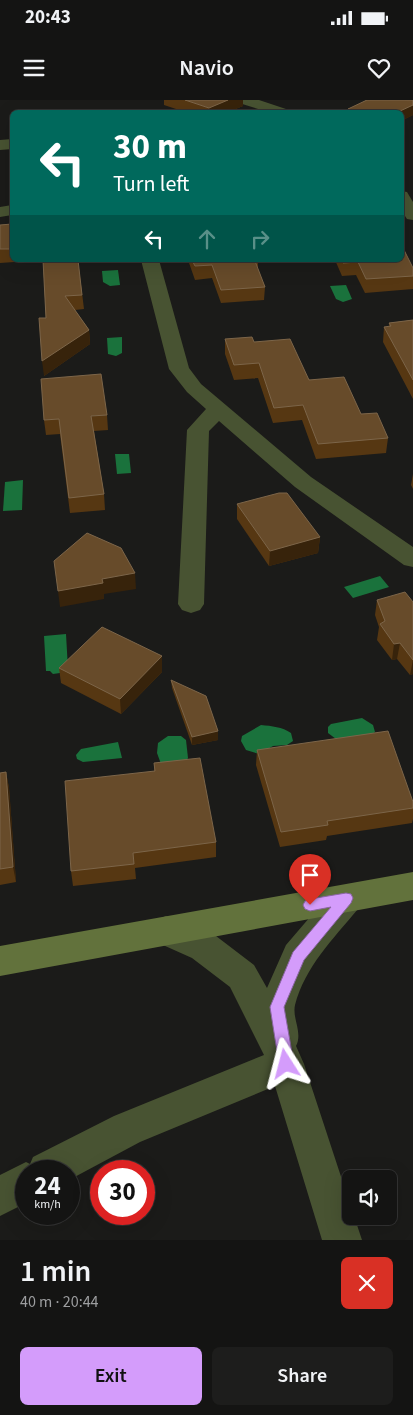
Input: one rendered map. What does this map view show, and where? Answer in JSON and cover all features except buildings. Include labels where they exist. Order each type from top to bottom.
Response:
[{"type":"street","points":[[244,100],[275,110]]},
{"type":"street","points":[[404,201],[413,215]]},
{"type":"street","points":[[151,262],[180,369],[194,388],[217,410],[303,482],[413,559]]},
{"type":"street","points":[[191,604],[198,430],[217,410]]},
{"type":"street","points":[[0,961],[413,886]]},
{"type":"street","points":[[286,1064],[277,1007],[298,956],[346,898]]},
{"type":"street","points":[[166,931],[204,947],[242,976],[260,1008],[286,1064],[342,1240]]},
{"type":"street","points":[[68,1160],[127,1129],[286,1064]]},
{"type":"street","points":[[0,1196],[15,1188]]},
{"type":"shaded area","points":[[118,270],[120,285],[110,286],[103,282],[102,271]]},
{"type":"shaded area","points":[[346,285],[352,299],[343,302],[336,299],[330,286]]},
{"type":"shaded area","points":[[122,337],[122,353],[116,356],[108,354],[107,338]]},
{"type":"shaded area","points":[[115,454],[129,454],[131,473],[117,474]]},
{"type":"shaded area","points":[[23,480],[22,510],[3,511],[5,482]]},
{"type":"shaded area","points":[[380,576],[389,587],[353,598],[344,587]]},
{"type":"shaded area","points":[[66,634],[68,669],[53,674],[50,671],[46,671],[44,636]]},
{"type":"shaded area","points":[[362,718],[373,725],[375,732],[371,735],[336,739],[328,733],[328,727],[331,724]]},
{"type":"shaded area","points":[[261,725],[277,727],[288,731],[291,733],[293,741],[287,745],[273,746],[259,754],[246,750],[241,741],[242,736]]},
{"type":"shaded area","points":[[168,736],[181,736],[186,740],[188,758],[185,763],[161,764],[157,753],[158,743]]},
{"type":"shaded area","points":[[118,742],[122,758],[83,762],[77,759],[76,755],[81,749]]},
{"type":"route","points":[[286,1064],[277,1007],[298,956],[346,898],[310,905]]}]
